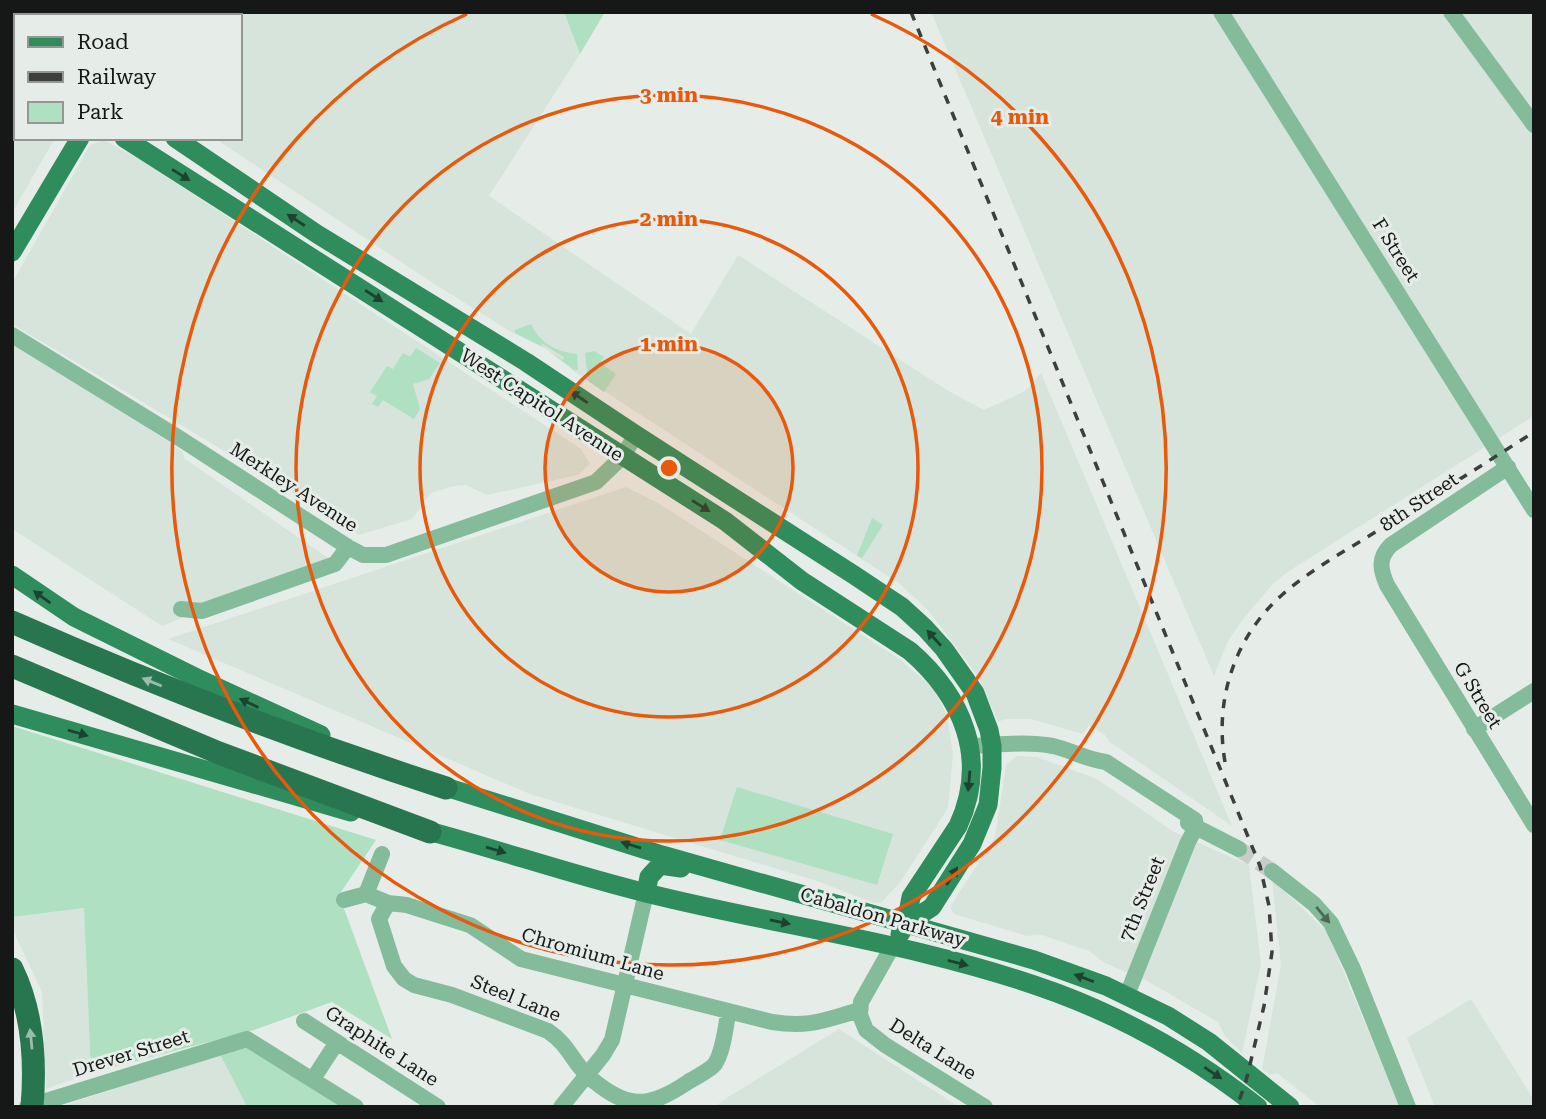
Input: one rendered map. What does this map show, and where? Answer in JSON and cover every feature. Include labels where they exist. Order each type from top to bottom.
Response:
[{"type":"highway","points":[[12,622],[240,717],[328,750],[446,788]]},
{"type":"highway","points":[[12,666],[242,761],[430,832]]},
{"type":"highway","points":[[12,969],[29,1019],[33,1046],[29,1107]]},
{"type":"main road","points":[[12,252],[79,140]]},
{"type":"main road","name":"West Capitol Avenue","points":[[127,140],[725,521],[803,581],[910,651],[947,689],[964,722],[970,746]]},
{"type":"main road","name":"West Capitol Avenue","points":[[178,140],[334,244],[526,362],[854,575],[912,615],[944,649],[967,680],[981,706],[992,746],[991,788],[981,825],[972,845],[932,907],[906,924]]},
{"type":"main road","points":[[280,237],[326,250],[334,244]]},
{"type":"main road","points":[[397,311],[428,316],[432,315],[437,307]]},
{"type":"main road","name":"Cabaldon Parkway","points":[[12,575],[74,617],[201,680],[345,746],[446,788],[1034,960],[1127,995],[1168,1016],[1209,1042],[1290,1107]]},
{"type":"main road","name":"Cabaldon Parkway","points":[[12,714],[309,801],[430,832],[646,894],[892,947],[1019,981],[1104,1013],[1182,1054],[1258,1107]]},
{"type":"main road","points":[[892,947],[906,924],[911,897],[954,834],[963,815],[968,798],[970,746]]},
{"type":"main road","points":[[646,894],[649,877],[660,865],[666,864],[720,879],[743,877]]},
{"type":"street","name":"F Street","points":[[1221,12],[1534,510]]},
{"type":"street","points":[[1451,12],[1534,125]]},
{"type":"street","name":"Merkley Avenue","points":[[12,335],[363,555],[386,555],[596,482],[622,457],[636,435]]},
{"type":"street","name":"8th Street","points":[[1387,585],[1381,572],[1380,561],[1391,545],[1507,467]]},
{"type":"street","points":[[181,609],[202,611],[335,564],[348,547]]},
{"type":"street","name":"G Street","points":[[1387,585],[1534,825]]},
{"type":"street","points":[[1474,729],[1534,691]]},
{"type":"street","points":[[970,746],[1037,744],[1056,747],[1093,761],[1101,771],[1176,817],[1196,824],[1239,849]]},
{"type":"street","name":"7th Street","points":[[1127,995],[1196,824]]},
{"type":"street","points":[[344,901],[366,894],[382,854]]},
{"type":"street","points":[[1272,870],[1314,904],[1331,923],[1353,969],[1408,1107]]},
{"type":"street","name":"Chromium Lane","points":[[366,894],[388,903],[407,905],[470,925],[521,959],[729,1012],[797,1026],[860,1010]]},
{"type":"street","points":[[561,1107],[604,1055],[612,1040],[646,894]]},
{"type":"street","name":"Steel Lane","points":[[388,903],[379,919],[394,966],[404,979],[414,985],[452,995],[548,1031],[561,1040],[587,1075],[623,1099],[642,1103],[671,1094],[713,1066],[719,1056],[729,1012]]},
{"type":"street","points":[[860,1010],[860,1002],[892,947]]},
{"type":"street","name":"Delta Lane","points":[[860,1010],[866,1030],[874,1037],[985,1107]]},
{"type":"street","name":"Graphite Lane","points":[[304,1021],[438,1107]]},
{"type":"street","name":"Drever Street","points":[[29,1107],[247,1040],[313,1079]]},
{"type":"street","points":[[337,1042],[313,1079],[356,1107]]},
{"type":"shaded area","points":[[32,12],[166,12],[164,14]]},
{"type":"shaded area","points":[[564,12],[580,54],[489,196],[691,334],[738,255],[950,392],[984,410],[1025,391],[1041,373],[1232,826],[1089,725],[1083,734],[1031,719],[1005,719],[998,722],[978,676],[928,610],[900,584],[575,372],[546,349],[513,333],[433,283],[217,140],[242,140],[242,14],[227,14]]},
{"type":"shaded area","points":[[931,12],[1534,12],[1534,416],[1286,573],[1243,619],[1228,641],[1214,676]]},
{"type":"shaded area","points":[[12,67],[14,140],[54,140],[12,213]]},
{"type":"shaded area","points":[[104,140],[144,162],[581,449],[590,464],[578,475],[487,495],[466,485],[431,493],[412,519],[359,535],[12,324],[12,283],[90,145]]},
{"type":"shaded area","points":[[12,343],[166,440],[183,452],[184,458],[328,558],[162,626],[12,529]]},
{"type":"shaded area","points":[[626,487],[660,504],[901,660],[934,689],[947,715],[953,755],[948,808],[901,881],[882,902],[874,903],[817,881],[530,794],[168,639]]},
{"type":"shaded area","points":[[1017,756],[1037,757],[1097,779],[1174,832],[1249,865],[1261,964],[1242,1053],[1225,1036],[1218,1022],[1147,981],[1105,963],[1089,951],[1042,935],[1027,936],[954,914],[950,907],[995,837],[1006,765]]},
{"type":"shaded area","points":[[1272,879],[1327,932],[1400,1107],[1320,1107],[1277,1073],[1270,1075],[1262,1069],[1281,965]]},
{"type":"shaded area","points":[[84,908],[91,1073],[46,1089],[42,992],[12,928],[12,917]]},
{"type":"shaded area","points":[[1471,999],[1534,1100],[1534,1107],[1435,1107],[1407,1038]]},
{"type":"shaded area","points":[[839,1029],[959,1107],[714,1107],[728,1097]]},
{"type":"shaded area","points":[[220,1053],[247,1107],[60,1107]]},
{"type":"green space","points":[[564,12],[605,12],[580,54]]},
{"type":"green space","points":[[531,324],[539,336],[550,345],[577,354],[578,370],[574,370],[551,352],[563,360],[564,357],[541,343],[543,347],[515,333],[515,330]]},
{"type":"green space","points":[[416,348],[440,363],[429,379],[413,384],[420,409],[414,419],[383,400],[378,407],[372,404],[377,396],[370,392],[387,366],[393,369],[403,353],[410,357]]},
{"type":"green space","points":[[594,351],[604,357],[600,363],[616,374],[604,392],[588,381],[585,353]]},
{"type":"green space","points":[[872,518],[883,525],[862,558],[857,556]]},
{"type":"green space","points":[[12,726],[376,840],[339,895],[392,1039],[332,1002],[254,1030],[91,1073],[84,908],[12,917]]},
{"type":"green space","points":[[737,787],[893,834],[877,885],[720,840]]},
{"type":"green space","points":[[244,1046],[344,1107],[247,1107],[220,1054]]},
{"type":"tunnel","points":[[1239,849],[1272,871]]},
{"type":"railway","points":[[911,12],[1260,866],[1269,906],[1272,952],[1264,1006],[1237,1107]]},
{"type":"railway","points":[[1225,762],[1222,738],[1226,692],[1241,649],[1266,611],[1283,594],[1320,566],[1534,432]]}]
